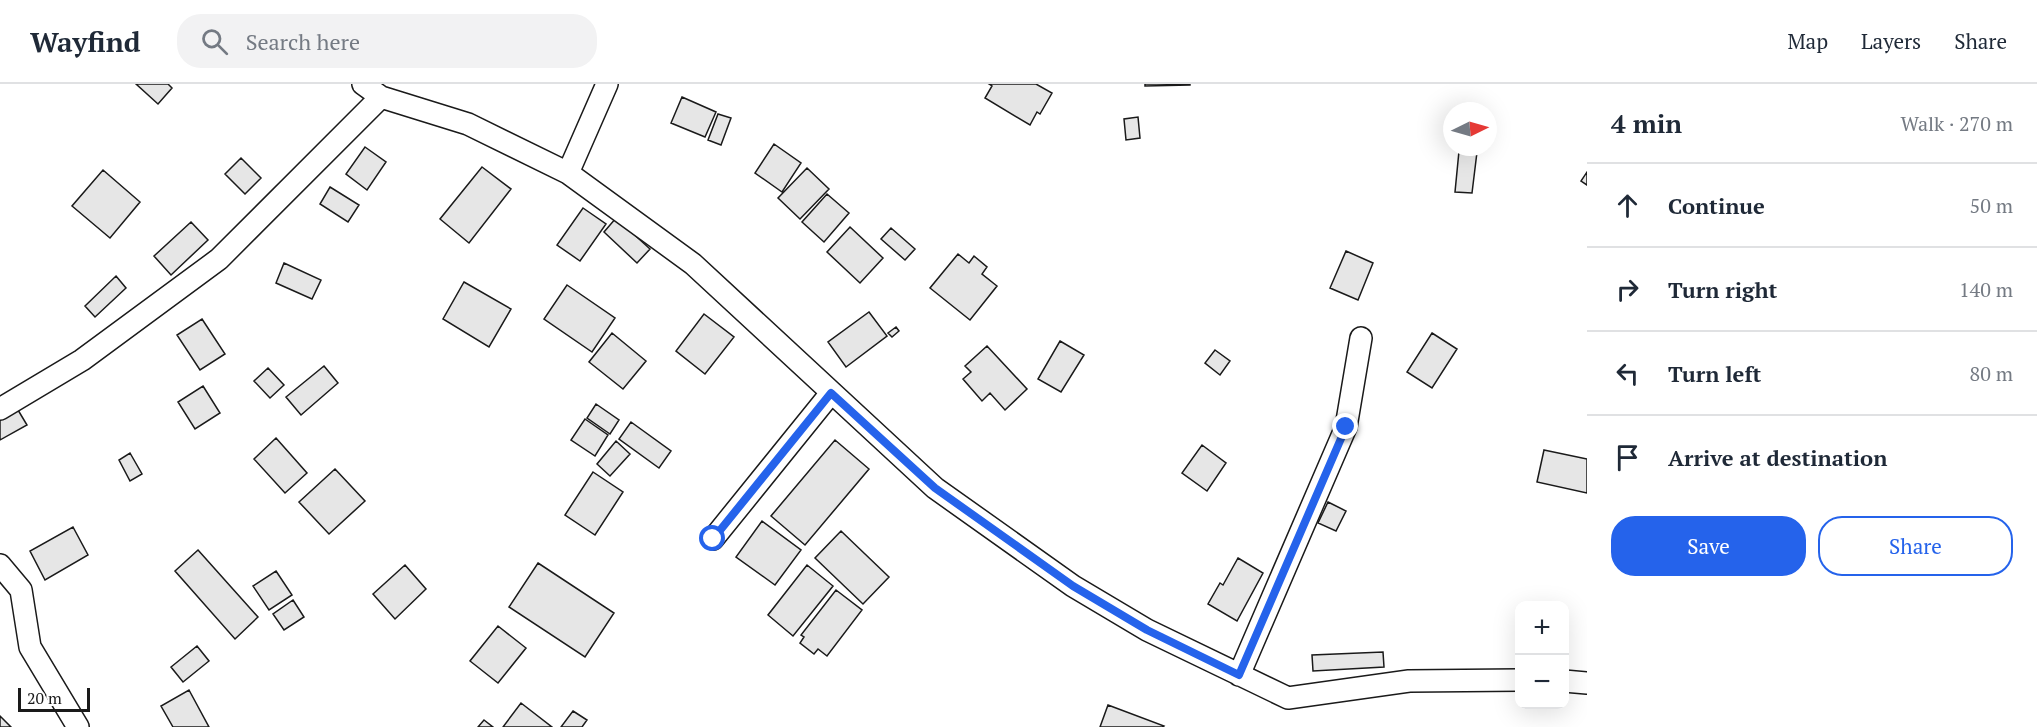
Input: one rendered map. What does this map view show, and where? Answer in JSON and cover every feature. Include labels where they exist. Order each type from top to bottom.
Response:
[{"type":"street","points":[[363,84],[381,97],[468,124],[568,172],[693,264],[935,488],[1073,586],[1147,630],[1288,698],[1409,681],[1515,680]]},
{"type":"street","points":[[568,172],[608,84]]},
{"type":"street","points":[[0,410],[82,360],[219,259],[381,97]]},
{"type":"street","points":[[1239,675],[1346,427],[1361,338]]},
{"type":"street","points":[[713,539],[831,393]]},
{"type":"street","points":[[0,565],[21,590],[30,647],[78,727]]},
{"type":"street","points":[[1569,681],[1587,682]]},
{"type":"building","points":[[136,84],[168,84],[172,88],[158,104]]},
{"type":"building","points":[[989,84],[1036,84],[1052,93],[1040,114],[1037,112],[1030,125],[985,98],[992,86]]},
{"type":"building","points":[[1145,84],[1190,84],[1190,85],[1145,86]]},
{"type":"building","points":[[682,97],[716,112],[705,137],[671,123]]},
{"type":"building","points":[[718,114],[731,118],[721,145],[708,140]]},
{"type":"building","points":[[1138,117],[1140,138],[1126,140],[1124,119]]},
{"type":"building","points":[[774,144],[801,163],[782,192],[755,173]]},
{"type":"building","points":[[365,147],[386,162],[367,190],[346,174]]},
{"type":"building","points":[[1459,156],[1477,156],[1472,193],[1455,192]]},
{"type":"building","points":[[241,158],[261,178],[245,194],[225,174]]},
{"type":"building","points":[[482,167],[511,189],[469,243],[440,219]]},
{"type":"building","points":[[807,168],[829,189],[800,219],[778,198]]},
{"type":"building","points":[[103,170],[140,202],[110,238],[72,206]]},
{"type":"building","points":[[1587,172],[1587,185],[1581,181]]},
{"type":"building","points":[[330,187],[359,205],[348,222],[320,204]]},
{"type":"building","points":[[827,194],[849,213],[824,242],[802,222]]},
{"type":"building","points":[[583,208],[606,224],[580,261],[557,245]]},
{"type":"building","points":[[616,218],[650,249],[637,263],[604,232]]},
{"type":"building","points":[[191,222],[208,240],[171,275],[154,256]]},
{"type":"building","points":[[850,227],[883,258],[860,283],[827,252]]},
{"type":"building","points":[[891,228],[915,249],[905,260],[881,239]]},
{"type":"building","points":[[1346,251],[1373,263],[1358,300],[1330,288]]},
{"type":"building","points":[[958,254],[969,263],[974,256],[987,267],[982,274],[997,286],[970,320],[930,288]]},
{"type":"building","points":[[284,263],[321,280],[312,299],[276,283]]},
{"type":"building","points":[[116,276],[126,288],[95,317],[85,306]]},
{"type":"building","points":[[464,282],[511,309],[489,347],[443,319]]},
{"type":"building","points":[[567,285],[615,318],[592,352],[544,319]]},
{"type":"building","points":[[869,312],[887,336],[846,367],[828,342]]},
{"type":"building","points":[[704,314],[734,337],[705,374],[676,351]]},
{"type":"building","points":[[202,319],[225,354],[200,370],[177,335]]},
{"type":"building","points":[[896,327],[899,331],[892,337],[888,333]]},
{"type":"building","points":[[612,333],[646,361],[623,389],[589,362]]},
{"type":"building","points":[[1432,333],[1457,349],[1432,388],[1407,372]]},
{"type":"building","points":[[1060,341],[1084,355],[1061,392],[1038,379]]},
{"type":"building","points":[[987,346],[1027,389],[1005,410],[990,393],[982,401],[963,379],[971,372],[965,366]]},
{"type":"building","points":[[1215,350],[1230,361],[1220,375],[1205,363]]},
{"type":"building","points":[[324,366],[338,383],[301,415],[286,397]]},
{"type":"building","points":[[268,368],[284,385],[270,398],[254,381]]},
{"type":"building","points":[[203,386],[220,413],[195,429],[178,402]]},
{"type":"building","points":[[596,404],[619,420],[610,434],[587,418]]},
{"type":"building","points":[[18,410],[27,425],[0,440],[0,420]]},
{"type":"building","points":[[585,419],[608,435],[595,456],[571,440]]},
{"type":"building","points":[[631,422],[671,451],[659,468],[619,439]]},
{"type":"building","points":[[276,438],[307,473],[285,493],[254,459]]},
{"type":"building","points":[[835,440],[869,469],[805,545],[771,516]]},
{"type":"building","points":[[616,441],[630,454],[610,476],[597,464]]},
{"type":"building","points":[[1202,445],[1226,463],[1207,491],[1182,473]]},
{"type":"building","points":[[1544,450],[1587,459],[1587,493],[1537,482]]},
{"type":"building","points":[[130,453],[142,474],[130,481],[119,460]]},
{"type":"building","points":[[335,469],[365,501],[329,534],[299,502]]},
{"type":"building","points":[[593,472],[623,492],[595,535],[565,515]]},
{"type":"building","points":[[1328,502],[1346,511],[1336,531],[1318,523]]},
{"type":"building","points":[[762,521],[801,550],[775,585],[736,557]]},
{"type":"building","points":[[73,527],[88,555],[45,580],[30,551]]},
{"type":"building","points":[[841,531],[889,577],[863,604],[815,558]]},
{"type":"building","points":[[198,550],[258,617],[235,639],[175,571]]},
{"type":"building","points":[[1238,558],[1263,573],[1237,621],[1208,604],[1220,583],[1223,585]]},
{"type":"building","points":[[538,563],[614,613],[585,657],[509,607]]},
{"type":"building","points":[[405,565],[426,589],[395,619],[373,594]]},
{"type":"building","points":[[807,565],[833,586],[793,636],[768,615]]},
{"type":"building","points":[[276,571],[292,595],[269,610],[253,586]]},
{"type":"building","points":[[836,590],[862,610],[827,656],[818,649],[814,654],[800,643],[804,637],[801,635]]},
{"type":"building","points":[[293,600],[304,617],[284,630],[273,614]]},
{"type":"building","points":[[498,626],[526,648],[498,683],[470,661]]},
{"type":"building","points":[[197,646],[209,661],[183,682],[171,667]]},
{"type":"building","points":[[1383,652],[1384,667],[1313,671],[1312,655]]},
{"type":"building","points":[[189,690],[209,727],[173,727],[161,706]]},
{"type":"building","points":[[521,703],[552,727],[503,727]]},
{"type":"building","points":[[1108,705],[1164,726],[1100,727]]},
{"type":"building","points":[[573,711],[587,720],[582,727],[561,727]]},
{"type":"building","points":[[0,716],[11,727],[0,727]]},
{"type":"building","points":[[484,720],[493,727],[478,727]]},
{"type":"route","points":[[713,539],[831,393],[935,488],[1073,586],[1147,630],[1239,675],[1346,427]]}]
